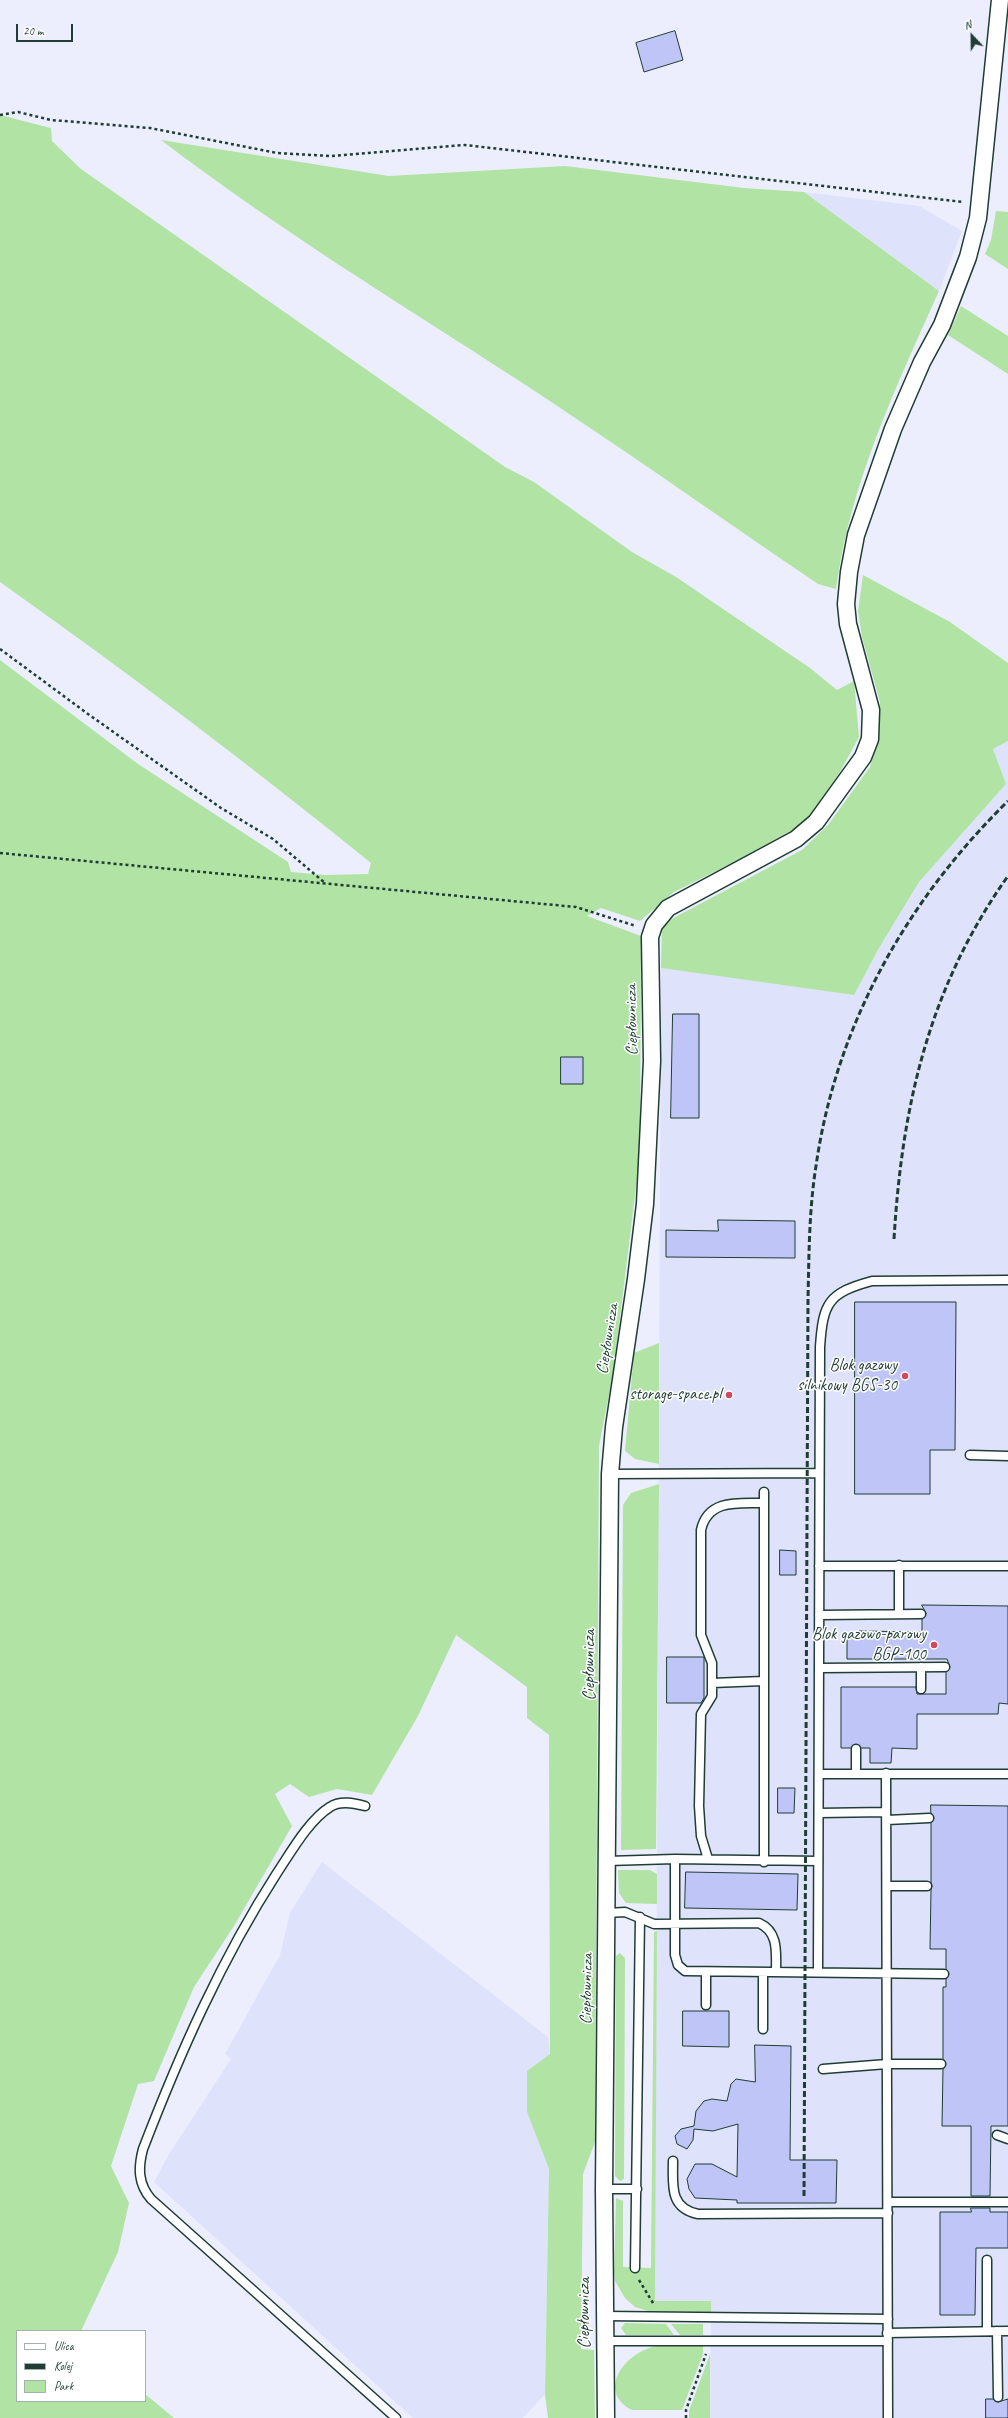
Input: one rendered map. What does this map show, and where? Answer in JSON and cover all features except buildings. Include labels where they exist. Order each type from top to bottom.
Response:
[{"type":"street","points":[[979,204],[1000,0]]},
{"type":"street","name":"Ciepłownicza","points":[[606,2418],[604,2340],[604,2189],[610,1474],[614,1427],[636,1279],[645,1204],[652,1061],[650,956],[652,931],[659,917],[668,908],[796,838],[816,822],[863,757],[870,739],[871,710],[848,624],[846,604],[848,572],[856,535],[894,429],[956,291],[968,257],[979,204]]},
{"type":"lane","points":[[818,1971],[819,1473],[822,1317],[834,1297],[850,1287],[872,1280],[1008,1280]]},
{"type":"lane","points":[[970,1455],[1008,1456]]},
{"type":"lane","points":[[610,1474],[819,1473]]},
{"type":"lane","points":[[764,1492],[764,1862]]},
{"type":"lane","points":[[708,1859],[701,1836],[698,1806],[702,1714],[712,1696],[712,1663],[701,1635],[700,1539],[702,1522],[707,1514],[720,1505],[738,1502],[764,1503]]},
{"type":"lane","points":[[899,1565],[899,1614]]},
{"type":"lane","points":[[819,1566],[1008,1566]]},
{"type":"lane","points":[[819,1615],[921,1614]]},
{"type":"lane","points":[[921,1667],[921,1689]]},
{"type":"lane","points":[[819,1668],[945,1667]]},
{"type":"lane","points":[[712,1683],[763,1681]]},
{"type":"lane","points":[[856,1749],[856,1774]]},
{"type":"lane","points":[[886,1773],[889,2202],[888,2418]]},
{"type":"lane","points":[[819,1774],[1008,1774]]},
{"type":"lane","points":[[365,1806],[344,1803],[335,1804],[326,1810],[295,1845],[263,1894],[228,1955],[200,2010],[143,2149],[140,2163],[140,2176],[142,2186],[151,2199],[396,2418]]},
{"type":"lane","points":[[819,1813],[929,1818]]},
{"type":"lane","points":[[607,1861],[675,1859],[764,1862],[818,1861]]},
{"type":"lane","points":[[675,1859],[675,1955],[678,1965],[691,1973],[818,1971],[853,1974],[944,1974]]},
{"type":"lane","points":[[887,1886],[927,1886]]},
{"type":"lane","points":[[607,1913],[626,1912],[654,1924],[745,1922],[766,1927],[771,1931],[776,1944],[776,1972]]},
{"type":"lane","points":[[635,2268],[640,1917]]},
{"type":"lane","points":[[763,1972],[763,2029]]},
{"type":"lane","points":[[706,1973],[706,2005]]},
{"type":"lane","points":[[823,2069],[887,2064],[941,2064]]},
{"type":"lane","points":[[997,2135],[1008,2139]]},
{"type":"lane","points":[[673,2161],[675,2195],[683,2209],[690,2212],[728,2214],[888,2213]]},
{"type":"lane","points":[[604,2189],[636,2189]]},
{"type":"lane","points":[[889,2202],[1008,2202]]},
{"type":"lane","points":[[987,2260],[987,2331]]},
{"type":"lane","points":[[604,2316],[888,2319]]},
{"type":"lane","points":[[997,2331],[998,2397]]},
{"type":"lane","points":[[604,2340],[888,2337],[1008,2331]]},
{"type":"path","points":[[0,115],[18,112],[51,120],[150,128],[277,153],[331,156],[465,145],[979,204]]},
{"type":"path","points":[[0,649],[221,808],[272,838],[325,884]]},
{"type":"path","points":[[0,853],[576,907],[652,931]]},
{"type":"path","points":[[635,2268],[642,2287],[655,2305]]},
{"type":"path","points":[[686,2418],[686,2410],[708,2351],[710,2350]]},
{"type":"shaded area","points":[[804,192],[919,206],[962,231],[939,291]]},
{"type":"shaded area","points":[[1008,741],[1008,2418],[710,2418],[711,2301],[655,2301],[661,968],[854,995],[879,948],[919,882],[1006,784],[993,749]]},
{"type":"shaded area","points":[[322,1862],[548,2037],[550,2054],[527,2071],[527,2112],[549,2169],[545,2394],[523,2418],[413,2418],[154,2182],[169,2154],[231,2059],[225,2054],[280,1955],[290,1913]]},
{"type":"green space","points":[[0,115],[51,128],[52,141],[81,169],[505,467],[534,482],[632,552],[676,577],[810,668],[837,690],[854,681],[859,737],[840,772],[805,823],[736,861],[674,892],[640,921],[601,908],[587,916],[641,936],[640,1155],[613,1374],[599,1446],[595,2142],[583,2174],[581,2349],[594,2350],[595,2418],[548,2418],[545,2394],[549,2169],[527,2112],[527,2071],[550,2054],[549,1735],[527,1718],[527,1687],[456,1635],[418,1716],[372,1795],[337,1789],[309,1797],[290,1784],[275,1794],[292,1826],[234,1926],[194,1987],[154,2081],[138,2084],[111,2166],[129,2203],[118,2252],[81,2330],[16,2330],[16,2402],[146,2402],[146,2395],[174,2418],[0,2418],[0,660],[138,764],[288,862],[291,872],[325,875],[368,874],[371,863],[280,790],[188,720],[95,650],[0,582]]},
{"type":"green space","points":[[161,140],[389,176],[565,166],[744,188],[804,192],[939,291],[891,400],[863,473],[852,511],[836,589],[818,584],[556,405],[292,234]]},
{"type":"green space","points":[[996,211],[1008,212],[1008,269],[985,254],[991,240]]},
{"type":"green space","points":[[961,306],[1008,336],[1008,374],[948,335]]},
{"type":"green space","points":[[863,575],[950,622],[1008,663],[1008,741],[993,749],[1006,784],[919,882],[879,948],[854,995],[661,968],[662,924],[802,850],[828,825],[870,767],[878,740],[880,702],[862,637],[858,611]]},
{"type":"green space","points":[[659,1343],[659,1464],[635,1459],[625,1451],[634,1353]]},
{"type":"green space","points":[[659,1484],[656,1849],[621,1850],[623,1505],[631,1493]]},
{"type":"green space","points":[[618,1870],[650,1870],[657,1874],[657,1904],[626,1903],[619,1893]]},
{"type":"green space","points":[[657,1931],[655,2301],[711,2301],[711,2312],[648,2311],[635,2307],[625,2298],[615,2281],[616,2198],[623,2201],[623,2267],[651,2268],[654,1932]]},
{"type":"green space","points":[[620,1953],[625,1958],[624,2179],[620,2181],[615,2176],[616,1956]]},
{"type":"green space","points":[[625,2323],[666,2324],[674,2335],[626,2335],[621,2328]]},
{"type":"green space","points":[[671,2324],[703,2324],[703,2335],[680,2335]]},
{"type":"green space","points":[[657,2346],[703,2346],[703,2354],[682,2410],[632,2410],[621,2402],[616,2393],[615,2383],[619,2373],[626,2363],[635,2355],[646,2349]]},
{"type":"green space","points":[[710,2354],[710,2418],[689,2418],[689,2411]]},
{"type":"railway","points":[[804,2196],[808,1299],[809,1249],[816,1166],[826,1114],[840,1063],[859,1015],[882,968],[908,923],[938,880],[972,839],[1008,801]]},
{"type":"railway","points":[[894,1239],[904,1141],[924,1049],[939,1004],[958,961],[981,918],[1008,876]]},
{"type":"place","name":"Blok gazowy silnikowy BGS-30","points":[[905,1376]]},
{"type":"place","name":"storage-space.pl","points":[[729,1395]]},
{"type":"place","name":"Blok gazowo-parowy BGP-100","points":[[934,1645]]}]
